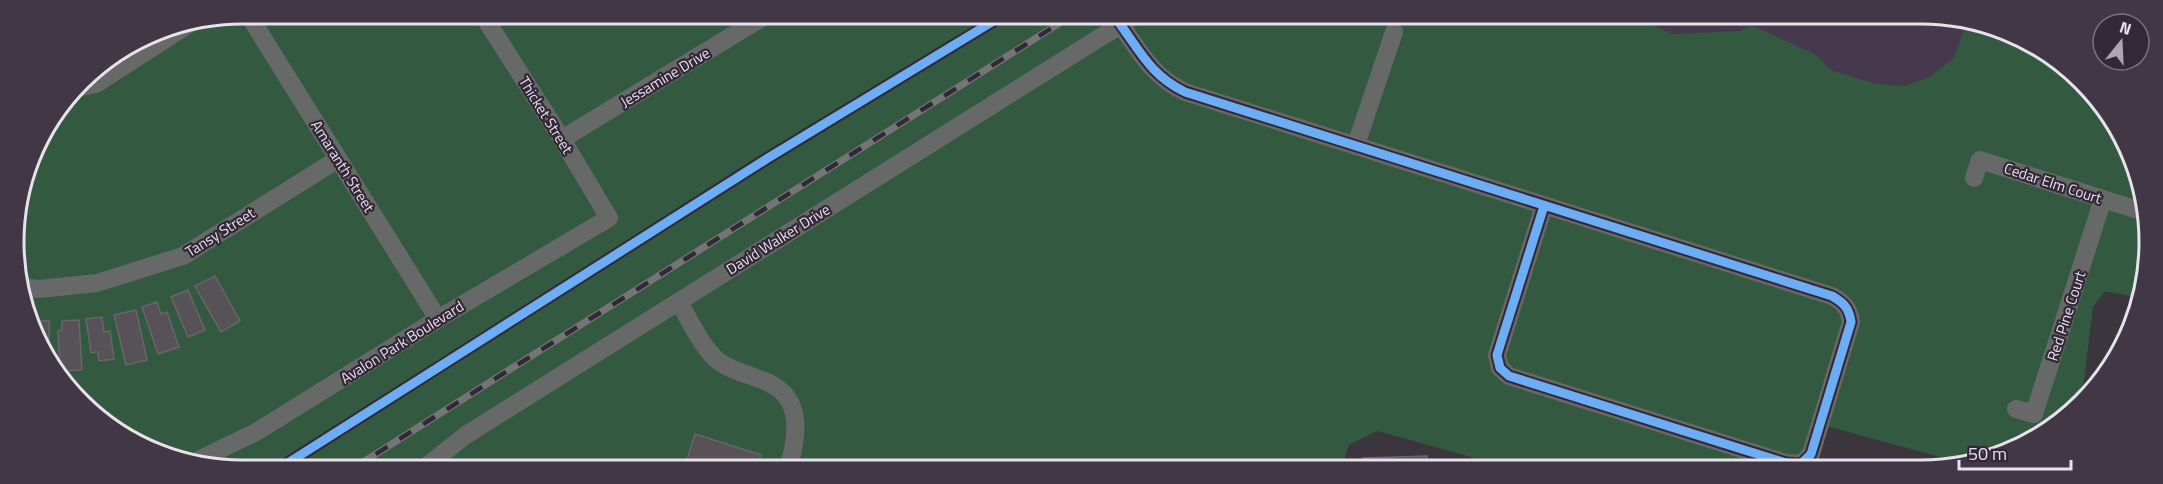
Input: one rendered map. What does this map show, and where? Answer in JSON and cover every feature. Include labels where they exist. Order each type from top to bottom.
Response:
[{"type":"street","name":"Amaranth Street","points":[[254,24],[438,319]]},
{"type":"street","name":"Thicket Street","points":[[488,24],[609,218]]},
{"type":"street","name":"Jessamine Drive","points":[[562,139],[752,24]]},
{"type":"street","points":[[1120,24],[1156,74],[1185,92],[1832,296],[1844,303],[1851,322],[1811,454],[1806,460]]},
{"type":"street","name":"David Walker Drive","points":[[433,460],[466,435],[1120,24]]},
{"type":"street","points":[[1356,145],[1394,32]]},
{"type":"street","points":[[91,85],[168,38]]},
{"type":"street","name":"Tansy Street","points":[[29,288],[39,289],[97,283],[183,256],[338,159]]},
{"type":"street","name":"Cedar Elm Court","points":[[1974,178],[1980,160],[2136,210]]},
{"type":"street","name":"Red Pine Court","points":[[2016,409],[2034,414],[2103,199]]},
{"type":"street","points":[[1544,206],[1497,355],[1500,368],[1509,376],[1776,460]]},
{"type":"street","name":"Avalon Park Boulevard","points":[[205,457],[256,432],[438,319],[609,218]]},
{"type":"street","points":[[679,302],[703,342],[719,362],[776,387],[790,401],[796,428],[790,460]]},
{"type":"shaded area","points":[[1650,24],[1935,24],[1965,28],[1955,58],[1929,77],[1906,86],[1873,83],[1831,70],[1815,54],[1740,31],[1672,34]]},
{"type":"green space","points":[[228,24],[1106,24],[420,460],[228,460],[186,453],[146,438],[109,415],[78,386],[46,338],[31,298],[24,256],[24,228],[31,186],[53,133],[78,98],[109,69],[146,46],[186,31]]},
{"type":"green space","points":[[1137,24],[1650,24],[1672,34],[1740,31],[1751,25],[1815,54],[1831,70],[1873,83],[1905,86],[1929,77],[1954,58],[1964,28],[1991,36],[2030,53],[2065,78],[2085,98],[2117,146],[2132,186],[2139,228],[2139,256],[2132,296],[2105,291],[2093,307],[2083,388],[2054,415],[2017,438],[1977,453],[1946,458],[1826,426],[1814,460],[1482,460],[1377,431],[1349,445],[1344,460],[447,460],[470,442]]},
{"type":"building","points":[[215,276],[240,321],[221,332],[195,286]]},
{"type":"building","points":[[188,290],[205,330],[188,337],[171,297]]},
{"type":"building","points":[[157,302],[161,314],[167,312],[179,347],[158,354],[142,307]]},
{"type":"building","points":[[136,310],[147,360],[126,365],[114,315]]},
{"type":"building","points":[[102,317],[104,332],[110,331],[114,359],[99,361],[98,352],[91,353],[86,319]]},
{"type":"building","points":[[79,320],[82,370],[66,371],[59,361],[58,331],[62,330],[62,321]]},
{"type":"building","points":[[39,321],[49,321],[49,344]]},
{"type":"building","points":[[695,434],[761,455],[759,460],[687,460]]},
{"type":"building","points":[[1427,456],[1427,460],[1363,460],[1363,458]]},
{"type":"railway","points":[[366,460],[1058,24]]},
{"type":"cycle path","points":[[293,460],[768,158],[989,24]]},
{"type":"cycle path","points":[[1120,24],[1155,71],[1185,92],[1832,296],[1847,309],[1851,322],[1811,454],[1805,460]]},
{"type":"cycle path","points":[[1544,206],[1497,355],[1500,368],[1509,376],[1776,460]]}]
